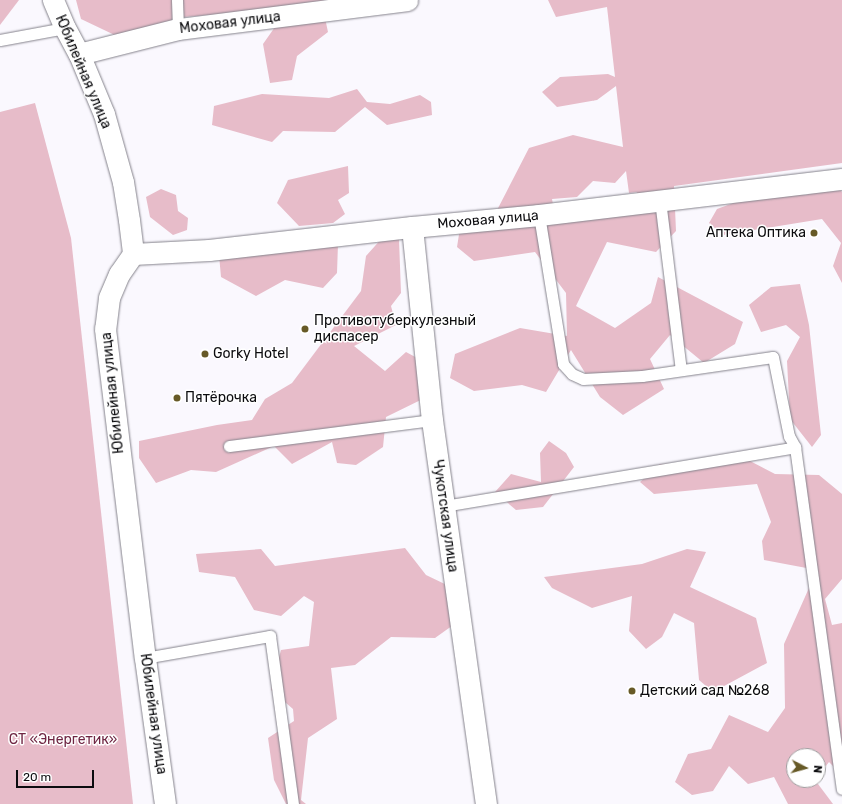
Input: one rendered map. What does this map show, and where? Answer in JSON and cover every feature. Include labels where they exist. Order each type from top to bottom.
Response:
[{"type":"street","name":"Юбилейная улица","points":[[54,0],[65,28],[79,54],[104,114],[123,182],[134,254],[119,274],[109,298],[105,329],[145,658],[165,804]]},
{"type":"street","name":"Моховая улица","points":[[79,54],[178,29],[401,0]]},
{"type":"street","name":"Моховая улица","points":[[134,254],[209,250],[412,227],[540,215],[842,179]]},
{"type":"street","name":"Чукотская улица","points":[[412,227],[432,420],[486,804]]},
{"type":"lane","points":[[177,0],[178,29]]},
{"type":"lane","points":[[0,40],[65,28]]},
{"type":"lane","points":[[660,200],[681,370]]},
{"type":"lane","points":[[540,215],[563,364],[572,374],[583,379],[642,376],[773,357],[789,436],[795,447],[842,789]]},
{"type":"lane","points":[[229,446],[432,420]]},
{"type":"lane","points":[[444,506],[795,447]]},
{"type":"lane","points":[[145,658],[270,636],[293,804]]},
{"type":"green space","points":[[0,0],[19,0],[0,25]]},
{"type":"green space","points":[[76,0],[325,0],[312,8],[183,17],[123,39],[81,19]]},
{"type":"green space","points":[[548,0],[842,0],[842,163],[674,186],[676,231],[656,252],[607,242],[576,306],[615,328],[651,303],[658,277],[743,322],[735,344],[704,363],[670,335],[650,359],[664,389],[623,415],[600,397],[571,350],[546,392],[522,385],[474,391],[450,378],[455,354],[520,328],[567,336],[566,293],[535,252],[474,261],[457,247],[461,222],[495,214],[529,148],[573,135],[623,147],[616,86],[597,100],[557,107],[542,92],[560,77],[608,74],[615,77],[607,7],[556,17]],"holes":[[[626,171],[629,193],[637,192],[629,212],[556,220],[552,199],[577,197],[593,181],[615,183]]]},
{"type":"green space","points":[[282,17],[325,18],[328,32],[297,56],[292,80],[270,83],[263,44]]},
{"type":"green space","points":[[357,89],[367,102],[390,104],[420,95],[431,102],[432,115],[387,125],[365,107],[335,132],[283,131],[272,142],[212,125],[214,106],[262,94],[329,98]]},
{"type":"green space","name":"СТ «Энергетик»","points":[[35,103],[71,238],[133,804],[0,804],[0,112]]},
{"type":"green space","points":[[348,166],[349,193],[338,200],[345,214],[333,223],[299,226],[277,203],[288,180]]},
{"type":"green space","points":[[837,186],[842,192],[842,283],[833,266],[841,243],[822,219],[723,235],[709,223],[717,209],[766,191],[805,195]]},
{"type":"green space","points":[[161,189],[176,195],[178,211],[188,218],[187,230],[173,235],[150,217],[146,197]]},
{"type":"green space","points":[[383,237],[399,239],[401,293],[391,306],[396,325],[354,346],[385,371],[406,352],[432,366],[439,391],[386,417],[383,447],[356,465],[337,463],[332,442],[292,464],[274,446],[216,472],[191,470],[156,483],[139,458],[139,441],[217,425],[252,420],[265,399],[292,383],[361,291],[366,256]]},
{"type":"green space","points":[[338,244],[337,273],[323,288],[285,280],[256,296],[221,277],[219,255]]},
{"type":"green space","points":[[800,284],[809,325],[821,435],[812,447],[790,419],[787,361],[800,337],[786,325],[761,332],[749,305],[771,287]]},
{"type":"green space","points":[[549,441],[566,453],[574,467],[543,507],[516,510],[495,492],[511,474],[541,482],[540,453]]},
{"type":"green space","points":[[750,461],[775,474],[819,475],[842,494],[842,579],[825,599],[832,625],[842,623],[842,775],[829,762],[826,766],[826,748],[786,748],[786,788],[821,788],[833,804],[788,804],[774,777],[748,784],[729,766],[713,791],[692,795],[675,782],[688,754],[711,749],[729,715],[768,732],[785,708],[784,644],[817,570],[764,560],[762,541],[771,522],[757,484],[654,494],[640,482],[660,464]]},
{"type":"green space","points":[[405,548],[426,575],[451,587],[456,623],[435,638],[391,637],[355,665],[331,668],[337,719],[308,738],[301,800],[306,804],[286,804],[274,780],[268,738],[294,721],[293,709],[271,690],[281,650],[309,646],[314,602],[304,596],[281,616],[254,610],[235,577],[199,572],[196,554],[261,549],[275,566]]},
{"type":"green space","points":[[687,549],[706,552],[690,587],[756,618],[767,663],[713,692],[699,680],[694,623],[674,613],[662,637],[646,649],[629,631],[632,596],[592,608],[552,588],[544,577],[642,564]]},
{"type":"place","name":"Аптека Оптика","points":[[814,233]]},
{"type":"place","name":"Противотуберкулезный диспасер","points":[[305,329]]},
{"type":"place","name":"Gorky Hotel","points":[[205,354]]},
{"type":"place","name":"Пятёрочка","points":[[177,398]]},
{"type":"place","name":"Детский сад №268","points":[[632,691]]}]
